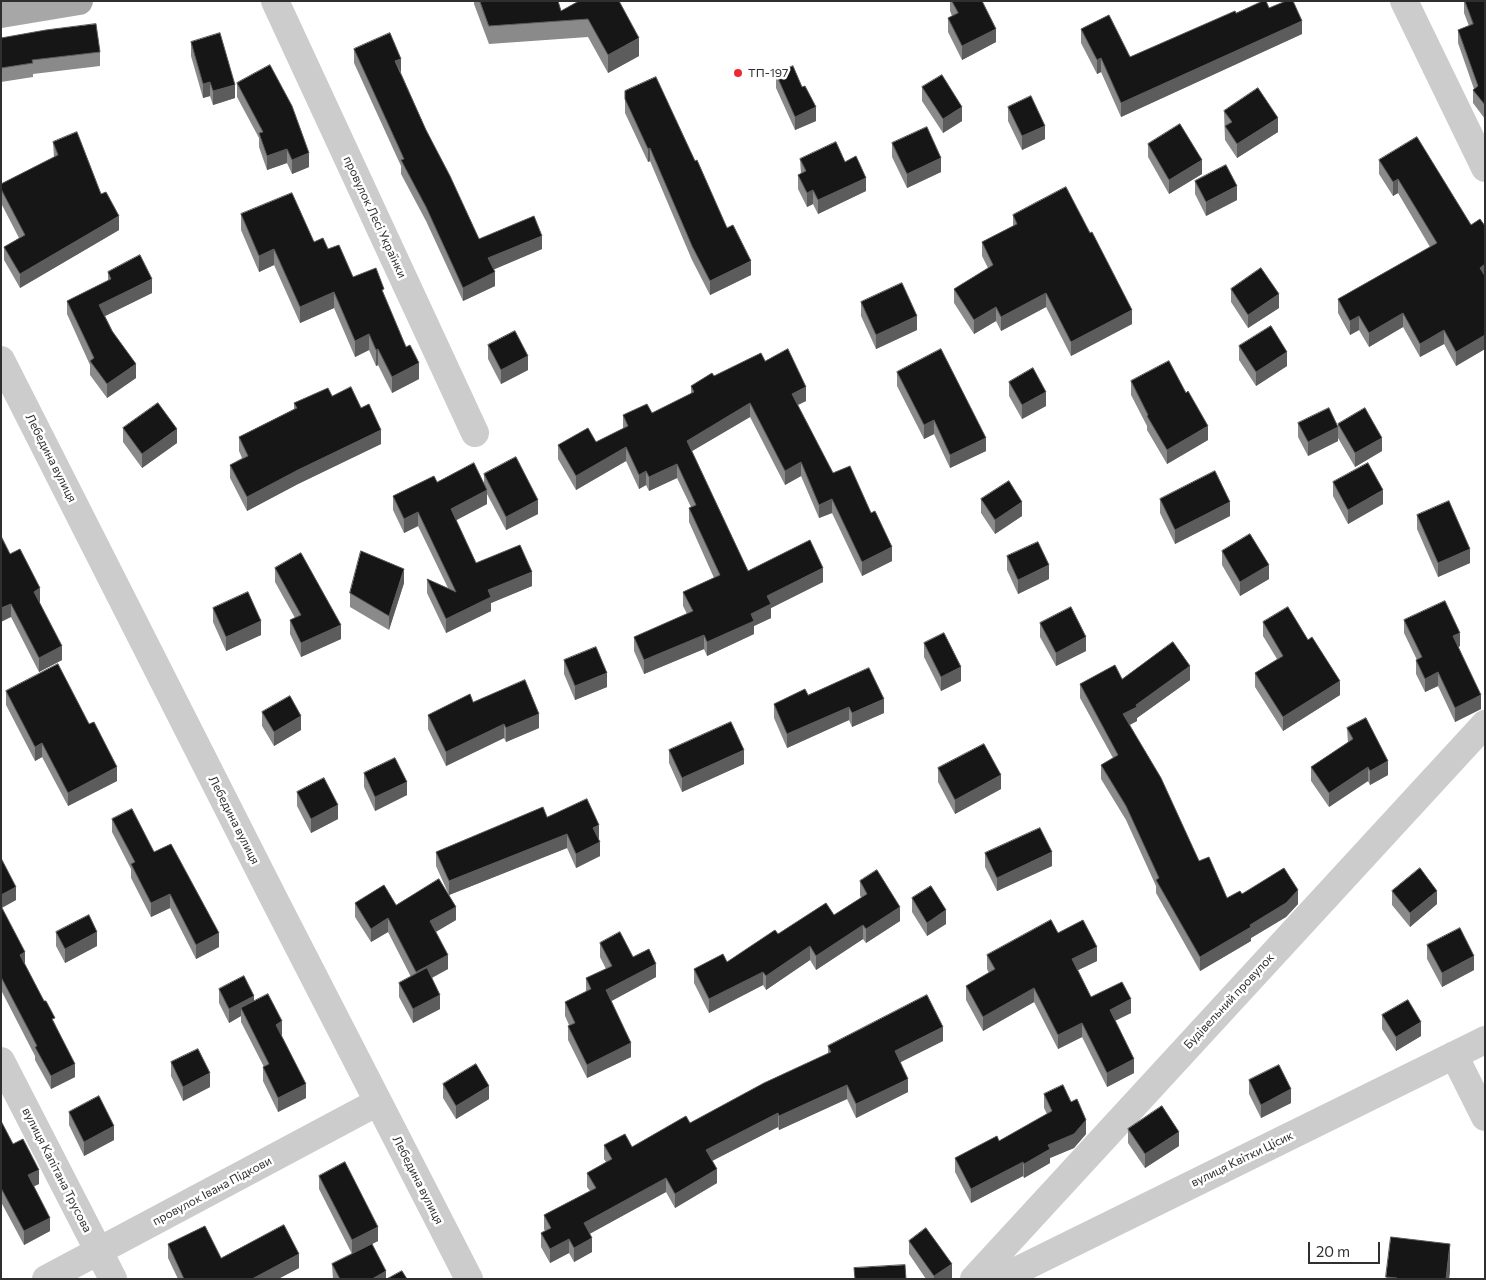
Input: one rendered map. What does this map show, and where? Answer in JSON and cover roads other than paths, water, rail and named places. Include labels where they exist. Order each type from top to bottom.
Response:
[{"type":"main road","points":[[1,14],[79,1]]},
{"type":"street","name":"провулок Лесі Українки","points":[[275,1],[475,432]]},
{"type":"street","points":[[1404,1],[1485,168]]},
{"type":"street","name":"Лебедина вулиця","points":[[1,360],[469,1279]]},
{"type":"street","name":"Будівельний провулок","points":[[974,1279],[1485,724]]},
{"type":"street","name":"вулиця Квітки Цісик","points":[[1000,1279],[1485,1040]]},
{"type":"street","points":[[1454,1056],[1485,1117]]},
{"type":"street","name":"вулиця Капітана Трусова","points":[[1,1062],[112,1279]]},
{"type":"street","name":"провулок Івана Підкови","points":[[46,1279],[378,1102]]},
{"type":"place","name":"ТП-197","points":[[738,73]]}]
